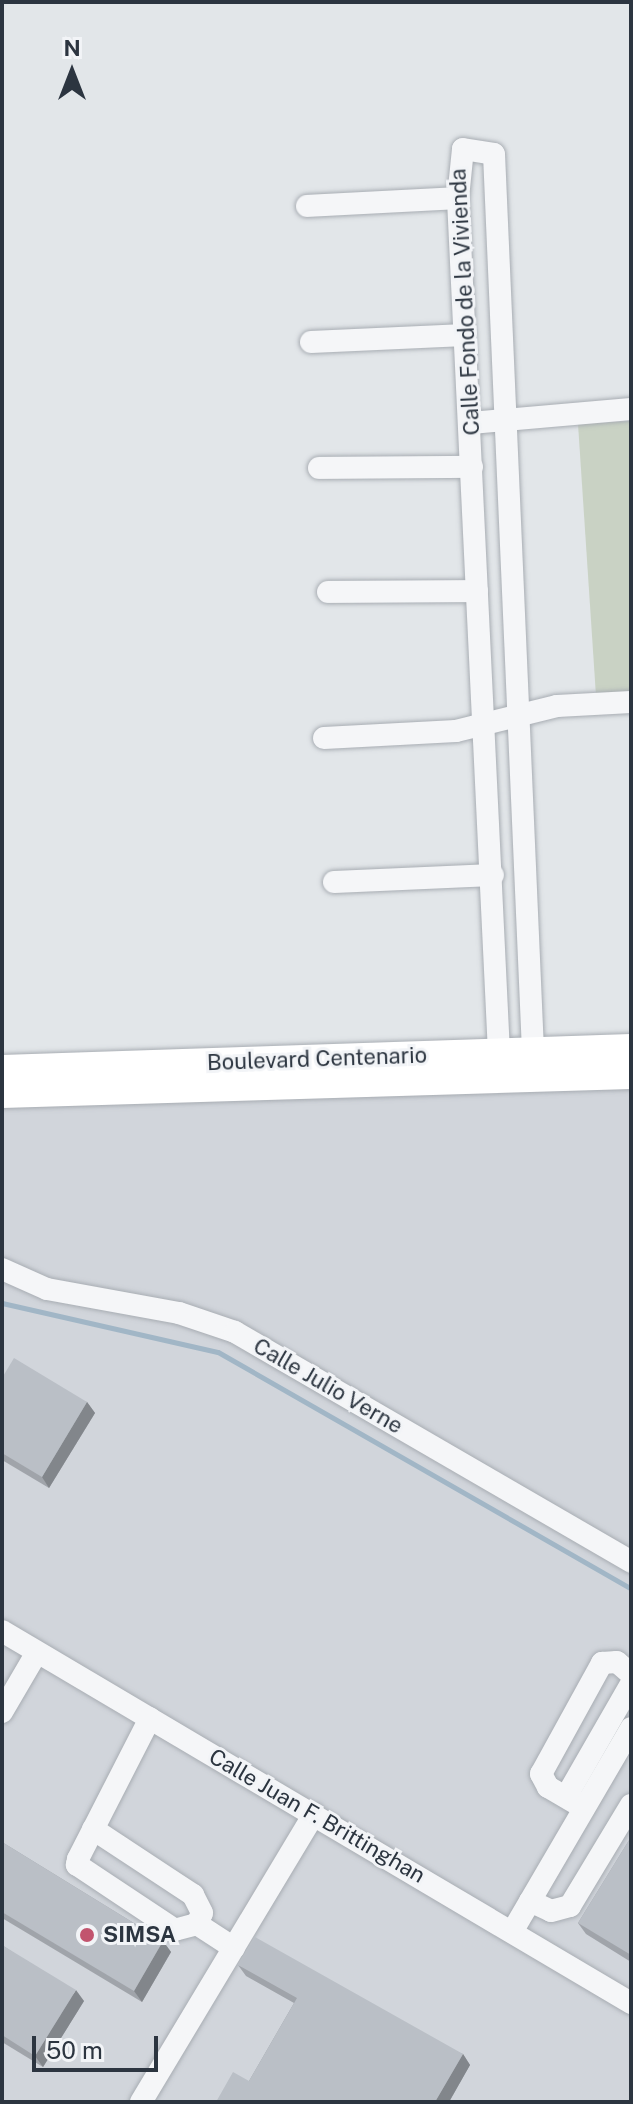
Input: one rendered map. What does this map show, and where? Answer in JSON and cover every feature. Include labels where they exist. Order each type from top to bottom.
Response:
[{"type":"main road","name":"Boulevard Centenario","points":[[2,1094],[325,1072],[499,1053],[631,1048]]},
{"type":"main road","points":[[406,1083],[422,1071],[517,1066],[533,1052]]},
{"type":"main road","name":"Boulevard Centenario","points":[[2,1069],[325,1072],[406,1083],[631,1075]]},
{"type":"street","name":"Calle Fondo de la Vivienda","points":[[499,1053],[493,875],[458,198],[460,152],[492,150],[509,415],[533,1052]]},
{"type":"street","points":[[307,206],[458,198]]},
{"type":"street","points":[[311,342],[465,335]]},
{"type":"street","points":[[470,423],[509,415],[631,409]]},
{"type":"street","points":[[319,468],[472,467]]},
{"type":"street","points":[[328,592],[477,591]]},
{"type":"street","points":[[324,738],[485,724],[520,715],[631,702]]},
{"type":"street","points":[[334,882],[493,875]]},
{"type":"street","name":"Calle Julio Verne","points":[[2,1269],[47,1289],[179,1313],[235,1332],[631,1562]]},
{"type":"street","name":"Calle Juan F. Brittinghan","points":[[2,1631],[631,2003]]},
{"type":"street","points":[[2,1712],[37,1652]]},
{"type":"street","points":[[575,1803],[541,1774],[602,1663],[617,1662],[631,1674]]},
{"type":"street","points":[[512,1932],[530,1901],[631,1684]]},
{"type":"street","points":[[150,1718],[93,1829],[79,1871],[175,1930],[197,1924],[234,1948]]},
{"type":"street","points":[[575,1803],[631,1728]]},
{"type":"street","points":[[530,1901],[551,1911],[570,1906],[631,1805]]},
{"type":"street","points":[[141,2102],[314,1814]]},
{"type":"street","points":[[93,1829],[193,1895],[202,1913],[197,1924]]},
{"type":"shaded area","points":[[631,1056],[631,2102],[2,2102],[2,1081]]},
{"type":"green space","points":[[631,421],[631,694],[596,696],[578,424]]},
{"type":"building","points":[[14,1358],[87,1402],[42,1477],[2,1453],[2,1378]]},
{"type":"building","points":[[631,1837],[631,1955],[578,1923]]},
{"type":"building","name":"SIMSA","points":[[2,1842],[163,1941],[134,1991],[2,1912]]},
{"type":"building","points":[[255,1937],[463,2054],[435,2102],[216,2102],[233,2072],[249,2081],[297,1998],[238,1965]]},
{"type":"building","points":[[2,1945],[76,1990],[35,2056],[2,2035]]},
{"type":"waterway","points":[[2,1303],[218,1352],[631,1589]]},
{"type":"place","name":"SIMSA","points":[[87,1935]]}]
